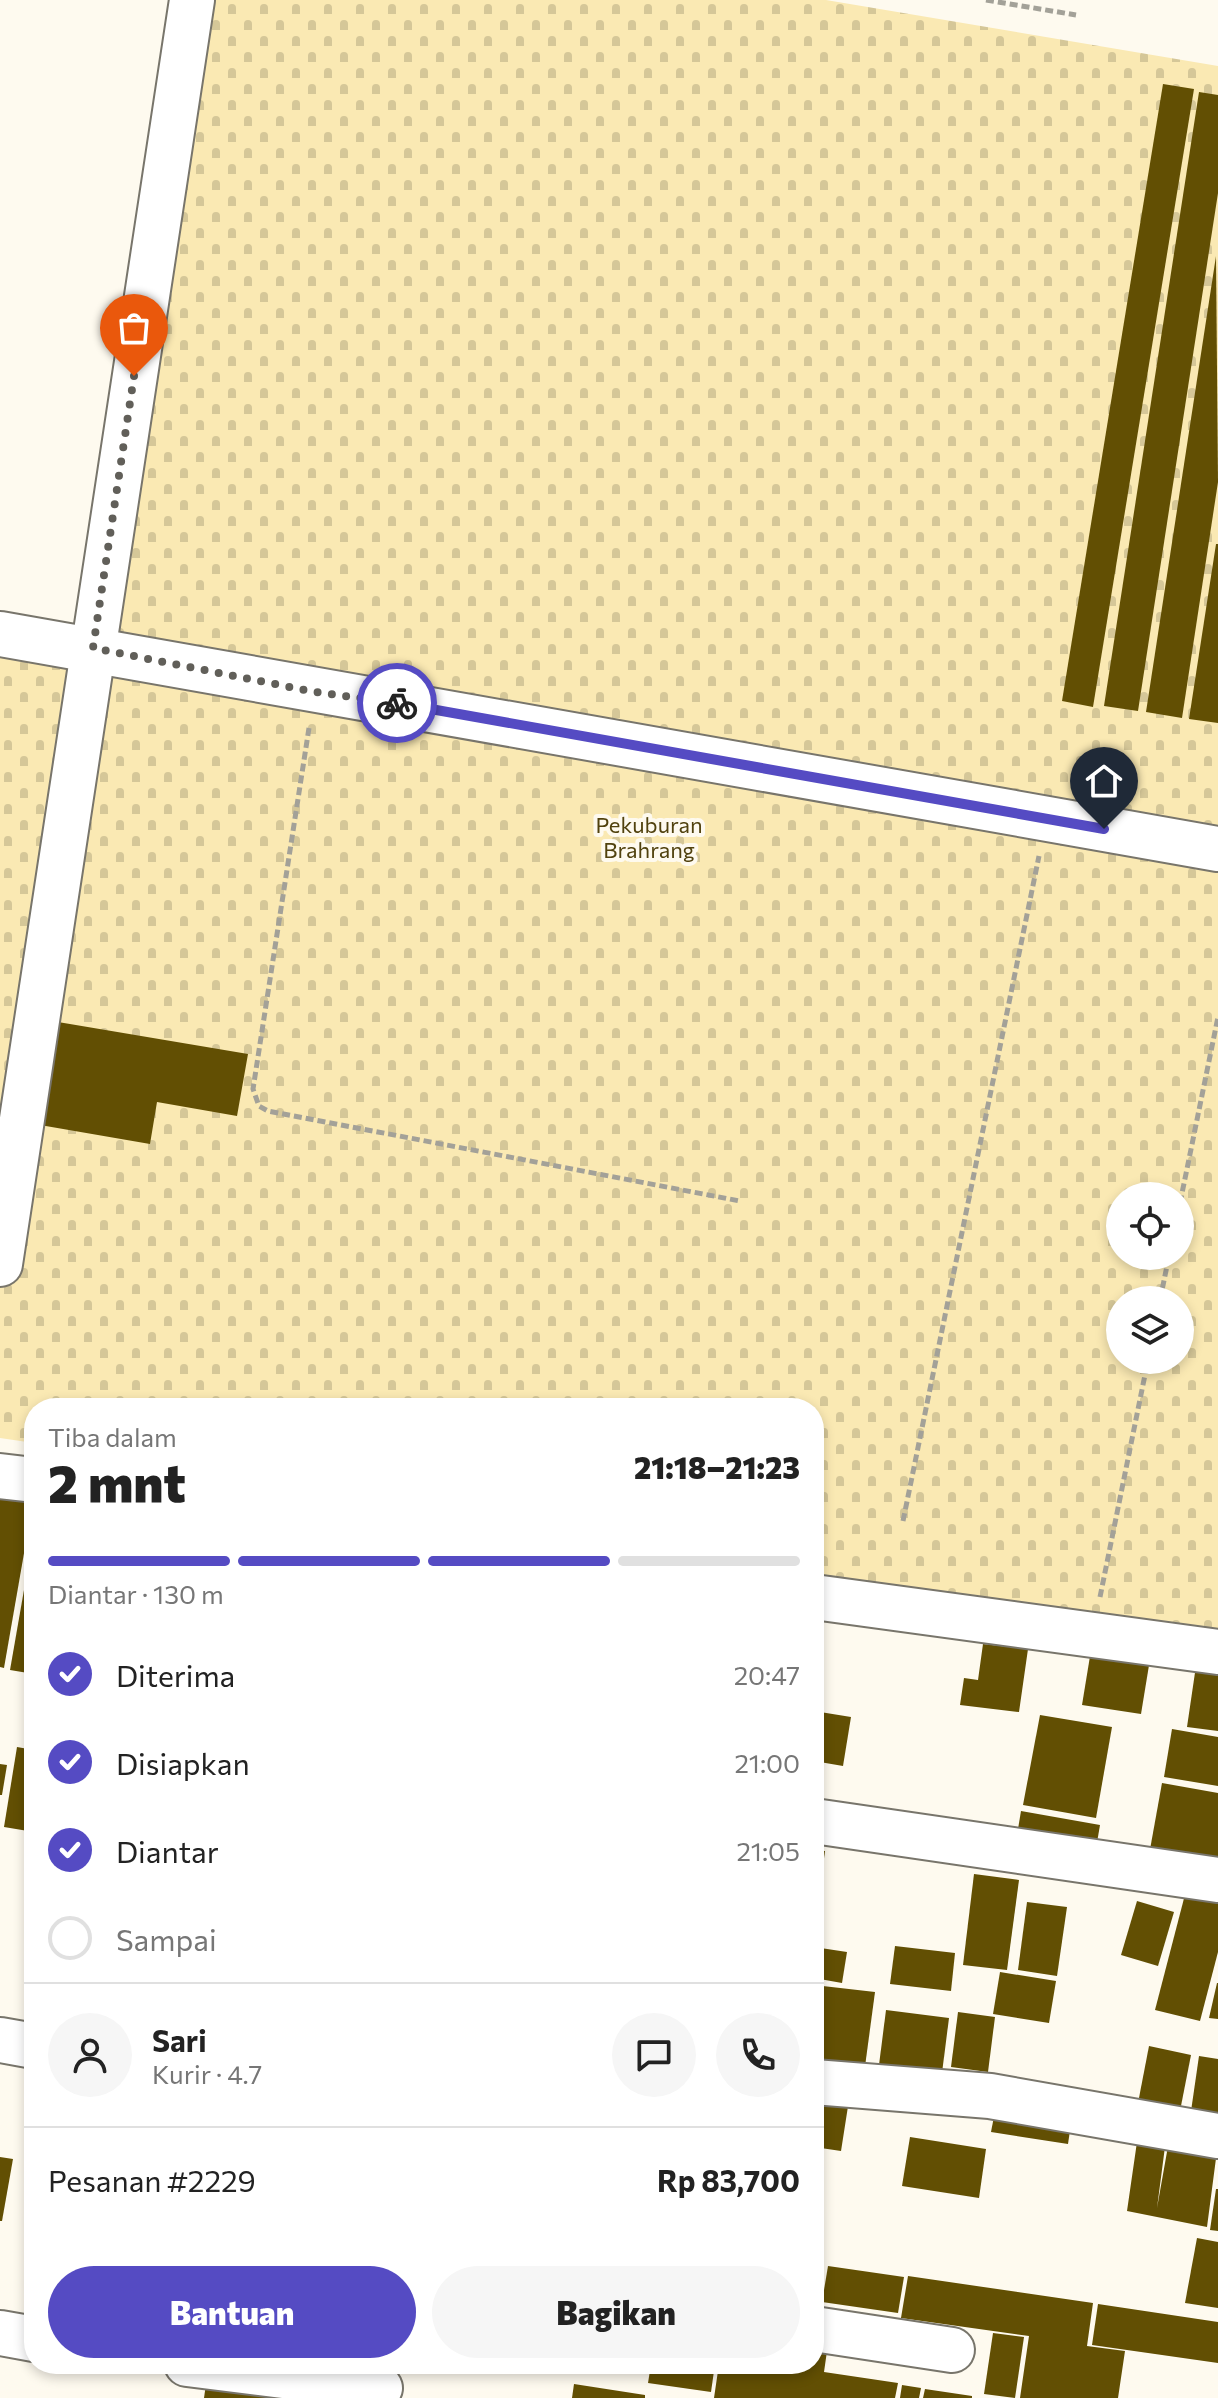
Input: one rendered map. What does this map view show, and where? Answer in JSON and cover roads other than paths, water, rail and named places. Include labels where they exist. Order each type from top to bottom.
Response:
[{"type":"street","points":[[0,1264],[192,0]]},
{"type":"street","points":[[0,634],[1218,849]]},
{"type":"street","points":[[0,1476],[24,1479]]},
{"type":"street","points":[[824,1598],[1218,1652]]},
{"type":"street","points":[[824,1822],[1218,1880]]},
{"type":"street","points":[[0,2040],[24,2044]]},
{"type":"street","points":[[824,2083],[990,2096],[1218,2136]]},
{"type":"street","points":[[824,2331],[952,2350]]},
{"type":"street","points":[[0,2333],[24,2337]]},
{"type":"street","points":[[289,2374],[381,2383]]},
{"type":"park label","name":"Pekuburan Brahrang","points":[[649,838]]}]
